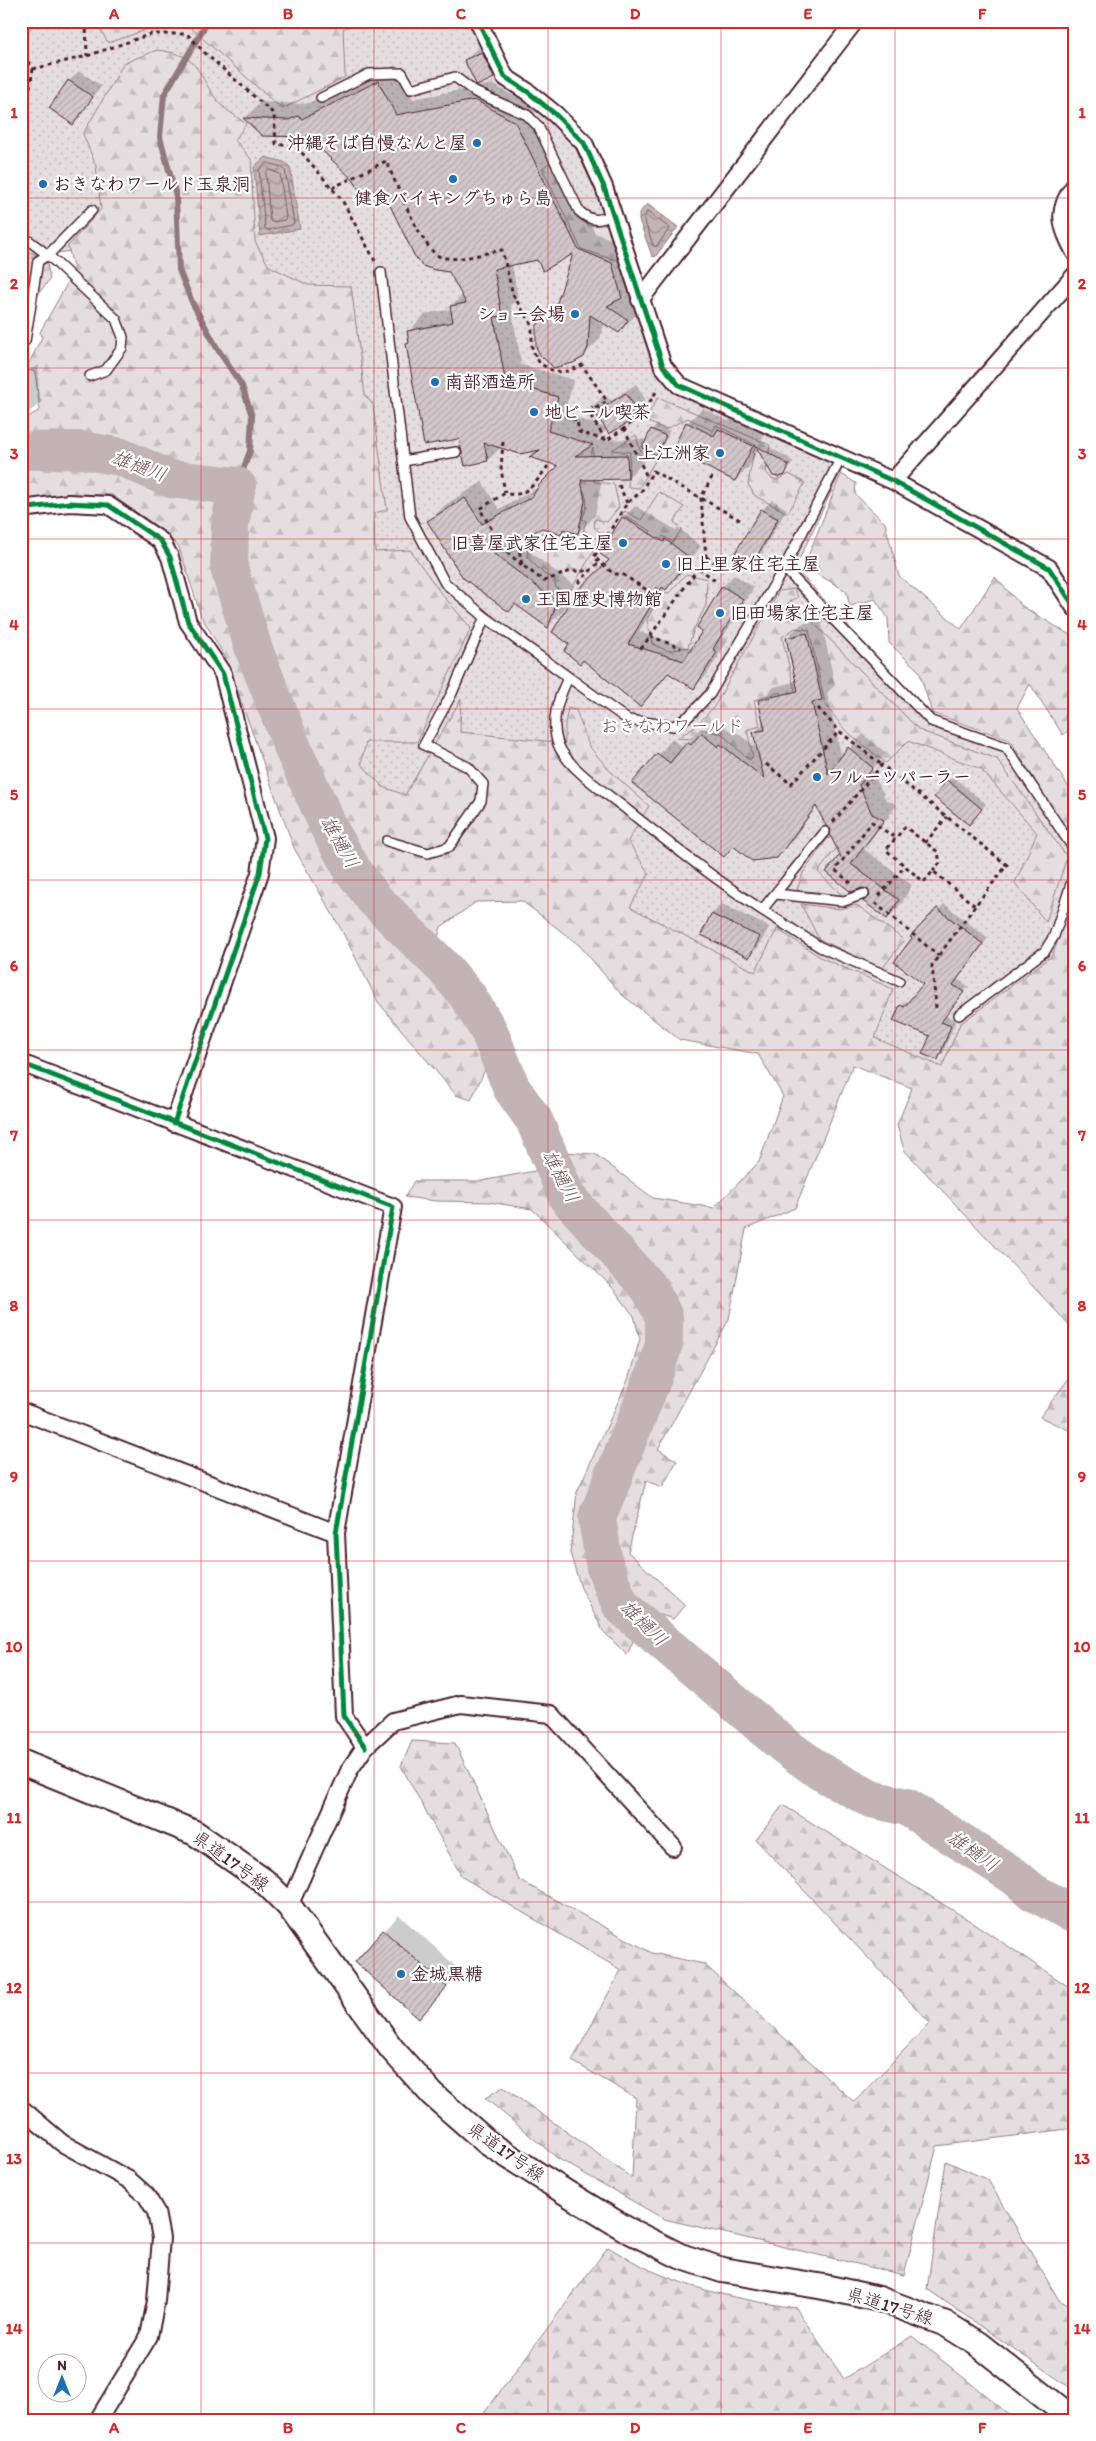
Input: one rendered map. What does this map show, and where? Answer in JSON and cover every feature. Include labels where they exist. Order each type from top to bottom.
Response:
[{"type":"main road","name":"県道17号線","points":[[21,1762],[195,1833],[264,1881],[289,1906],[391,2048],[432,2094],[488,2143],[626,2229],[680,2256],[722,2270],[824,2287],[879,2299],[946,2324],[978,2344],[1074,2420]]},
{"type":"street","points":[[478,21],[505,77],[528,92],[555,114],[584,142],[604,187],[663,366],[679,385],[893,481],[1049,568],[1075,608]]},
{"type":"street","points":[[640,300],[855,21]]},
{"type":"street","points":[[1075,185],[1065,198],[1062,228],[1075,253]]},
{"type":"street","points":[[893,481],[1075,275]]},
{"type":"street","points":[[21,509],[69,503],[108,505],[161,541],[170,557],[188,622],[223,674],[265,838],[260,873],[174,1123]]},
{"type":"street","points":[[21,1062],[393,1207],[336,1532],[344,1716],[365,1747]]},
{"type":"street","points":[[21,1410],[336,1532]]},
{"type":"street","points":[[289,1906],[350,1769],[365,1747],[393,1722],[461,1704],[551,1714],[673,1847]]},
{"type":"street","points":[[21,2108],[62,2143],[129,2180],[146,2195],[156,2212],[160,2238],[156,2300],[149,2336],[98,2420]]},
{"type":"lane","points":[[320,98],[369,74],[402,73],[411,89],[455,77],[475,92],[527,115],[538,126],[579,211],[588,219],[600,221],[613,215]]},
{"type":"lane","points":[[25,341],[38,261],[48,255],[92,210]]},
{"type":"lane","points":[[21,242],[28,240],[48,255],[116,319],[123,337],[122,348],[106,370],[90,376]]},
{"type":"lane","points":[[381,272],[410,517],[446,583],[485,617],[628,720],[674,726],[690,716],[710,694],[784,568],[841,458]]},
{"type":"lane","points":[[403,461],[456,452]]},
{"type":"lane","points":[[784,568],[931,721],[1006,747],[1075,851]]},
{"type":"lane","points":[[387,841],[428,853],[450,847],[481,801],[483,784],[468,767],[424,745],[452,694],[485,617]]},
{"type":"lane","points":[[568,678],[557,702],[555,725],[559,746],[578,770],[712,878],[820,947],[899,981]]},
{"type":"lane","points":[[762,910],[825,832]]},
{"type":"lane","points":[[959,1015],[1045,951],[1054,936],[1075,872]]},
{"type":"lane","points":[[775,894],[844,901],[864,894]]},
{"type":"path","points":[[86,21],[87,56]]},
{"type":"path","points":[[33,69],[87,56],[151,34],[187,34],[205,53],[274,114],[276,144],[297,147],[342,200],[381,272]]},
{"type":"path","points":[[21,59],[27,60],[33,69],[30,87],[21,107]]},
{"type":"path","points":[[332,188],[386,161],[424,242],[438,257],[455,259],[502,250],[513,295],[532,325],[532,349],[540,364],[556,372],[568,371],[582,365],[607,401],[589,413],[606,441]]},
{"type":"path","points":[[606,441],[640,417],[659,386]]},
{"type":"path","points":[[557,414],[577,420],[579,432],[606,441]]},
{"type":"path","points":[[624,428],[648,480]]},
{"type":"path","points":[[503,442],[501,469],[505,492]]},
{"type":"path","points":[[505,492],[513,496],[522,493],[535,483],[548,466]]},
{"type":"path","points":[[658,588],[653,594],[622,574],[614,574],[594,557],[626,503],[641,492],[654,471],[740,520]]},
{"type":"path","points":[[641,649],[706,557],[701,498],[713,475]]},
{"type":"path","points":[[619,485],[626,503]]},
{"type":"path","points":[[505,492],[480,509],[502,548],[544,581],[571,571],[591,570]]},
{"type":"path","points":[[518,544],[522,565]]},
{"type":"path","points":[[706,557],[719,565]]},
{"type":"path","points":[[578,583],[599,562]]},
{"type":"path","points":[[699,568],[718,583]]},
{"type":"path","points":[[650,636],[681,648]]},
{"type":"path","points":[[818,708],[838,731],[1007,865],[932,966],[936,1008]]},
{"type":"path","points":[[766,764],[792,784],[838,731]]},
{"type":"path","points":[[825,832],[882,765]]},
{"type":"path","points":[[925,843],[947,817]]},
{"type":"path","points":[[872,822],[896,838]]},
{"type":"path","points":[[905,827],[938,852],[940,863],[924,882],[886,850],[896,838],[905,827]]},
{"type":"path","points":[[874,902],[905,866]]},
{"type":"path","points":[[933,871],[975,906]]},
{"type":"green space","name":"おきなわワールド","points":[[21,21],[470,21],[500,84],[538,108],[572,141],[604,207],[663,380],[843,467],[795,568],[932,717],[1009,745],[1075,840],[1075,906],[1063,951],[923,1091],[619,929],[397,806],[348,769],[359,559],[79,250],[21,258]]},
{"type":"green space","points":[[96,21],[151,21],[151,28],[108,43]]},
{"type":"green space","points":[[204,21],[358,21],[343,29],[345,77],[282,109],[191,28]]},
{"type":"green space","points":[[157,50],[171,52],[189,60],[219,103],[246,124],[235,140],[251,159],[255,242],[269,266],[308,285],[351,286],[365,395],[373,405],[387,510],[374,513],[375,552],[410,550],[440,592],[471,628],[417,742],[366,742],[361,764],[383,787],[405,795],[461,699],[460,732],[565,743],[565,724],[568,708],[576,710],[589,746],[610,771],[649,806],[628,841],[649,874],[630,907],[755,972],[777,929],[822,958],[893,989],[875,1038],[942,1067],[960,1024],[1053,955],[1075,885],[1075,1331],[904,1150],[897,1125],[912,1088],[853,1065],[795,1208],[746,1229],[729,1319],[658,1449],[677,1461],[662,1487],[646,1481],[628,1552],[685,1605],[673,1619],[642,1609],[597,1560],[594,1586],[634,1639],[627,1655],[603,1631],[581,1588],[570,1553],[577,1492],[628,1380],[640,1339],[634,1316],[612,1287],[532,1209],[489,1202],[436,1201],[405,1197],[414,1181],[481,1181],[535,1171],[562,1152],[595,1154],[653,1198],[714,1208],[759,1162],[783,1096],[758,1054],[680,1040],[621,994],[579,945],[522,901],[476,902],[441,927],[436,943],[476,978],[489,1061],[471,1100],[456,1095],[378,1002],[341,929],[294,848],[225,657],[201,616],[179,547],[164,532],[112,495],[66,495],[21,500],[21,421],[40,410],[35,372],[26,369],[42,337],[40,332],[74,271],[68,246],[101,209],[96,166],[83,134],[124,63]]},
{"type":"green space","points":[[551,162],[577,217],[589,226],[611,222],[621,255],[615,260],[581,249],[542,168]]},
{"type":"green space","points":[[21,250],[46,257],[50,279],[32,302],[32,317],[21,330]]},
{"type":"green space","points":[[658,397],[770,445],[766,472],[771,478],[778,480],[789,474],[805,483],[788,513],[755,496],[748,484],[755,445],[716,425],[713,431],[688,418],[666,429],[645,421]]},
{"type":"green space","points":[[636,435],[640,450],[655,461],[639,488],[628,487],[630,452],[612,450]]},
{"type":"green space","points":[[593,448],[594,482],[614,484],[619,507],[607,522],[595,519],[594,527],[603,535],[569,593],[556,588],[554,578],[544,574],[527,557],[528,542],[542,533],[563,539],[565,533],[581,538],[586,521],[582,519],[587,501],[580,485]]},
{"type":"green space","points":[[841,474],[856,483],[855,494],[885,523],[899,576],[961,629],[995,577],[1022,606],[1075,638],[1075,726],[1063,735],[1030,684],[1017,708],[1075,797],[1075,845],[1010,740],[932,713],[919,671],[889,643],[888,618],[875,599],[850,606],[846,591],[804,566]]},
{"type":"green space","points":[[659,492],[684,507],[674,522],[682,529],[673,542],[663,536],[638,571],[633,560],[651,531],[622,515],[625,511],[641,520]]},
{"type":"green space","points":[[686,574],[707,579],[706,605],[694,629],[688,647],[668,651],[652,644],[647,620],[661,592],[669,593]]},
{"type":"green space","points":[[794,589],[798,597],[788,603],[775,620],[803,612],[919,730],[997,759],[1067,857],[1046,922],[1015,883],[1037,833],[981,769],[908,741],[886,763],[845,730],[825,704],[809,630],[795,628],[782,637],[802,720],[789,723],[780,692],[754,700],[760,726],[747,730],[753,757],[749,760],[722,734],[701,729],[690,739],[677,738],[695,727],[714,707],[779,591]]},
{"type":"green space","points":[[849,832],[818,872],[842,895],[797,890],[803,873],[827,839]]},
{"type":"green space","points":[[801,904],[839,909],[857,905],[904,940],[882,969],[819,939]]},
{"type":"green space","points":[[1075,1370],[1075,1433],[1040,1417]]},
{"type":"green space","points":[[412,1741],[455,1743],[519,1880],[652,1953],[704,1964],[854,2102],[930,2023],[756,1840],[783,1805],[972,1922],[1075,1991],[1075,2128],[937,2146],[904,2275],[664,2219],[557,2158],[485,2098],[503,2087],[632,2178],[636,2098],[572,2061],[621,1970],[462,1877],[401,1766]]},
{"type":"green space","points":[[946,2161],[988,2180],[1059,2300],[1075,2309],[1075,2391],[927,2289]]},
{"type":"green space","points":[[608,2247],[676,2281],[721,2294],[796,2308],[844,2379],[912,2336],[1016,2420],[892,2420],[883,2415],[874,2420],[479,2420]]},
{"type":"water","points":[[265,157],[284,162],[290,167],[300,229],[260,236],[254,167]]},
{"type":"water","points":[[647,204],[678,227],[655,257],[652,256],[639,220],[639,213]]},
{"type":"building","points":[[482,52],[494,78],[477,86],[464,60]]},
{"type":"building","points":[[68,80],[93,97],[73,125],[49,108]]},
{"type":"building","points":[[378,81],[396,115],[475,100],[515,122],[578,249],[612,263],[622,298],[607,306],[628,320],[619,333],[590,315],[588,347],[584,357],[573,363],[554,368],[540,355],[536,347],[536,327],[542,318],[555,309],[573,254],[543,271],[537,260],[494,269],[502,316],[494,317],[505,379],[502,380],[558,397],[548,431],[593,445],[575,456],[627,455],[628,479],[581,480],[585,501],[578,534],[563,529],[561,535],[542,528],[493,553],[557,602],[548,628],[515,604],[509,612],[463,578],[427,521],[465,498],[482,524],[532,497],[539,485],[558,466],[529,457],[540,450],[520,454],[484,443],[488,461],[465,466],[459,439],[424,445],[406,344],[409,343],[407,331],[453,322],[450,306],[466,303],[449,272],[422,266],[414,255],[383,191],[365,200],[354,181],[308,137],[262,136],[243,118],[288,120],[298,116],[302,119]]},
{"type":"building","points":[[626,393],[636,410],[626,417],[634,419],[609,434],[591,406],[601,409]]},
{"type":"building","name":"上江洲家","points":[[686,422],[714,436],[718,429],[753,446],[735,481],[700,464],[702,459],[674,446]]},
{"type":"building","points":[[651,429],[666,436],[657,455],[642,448]]},
{"type":"building","points":[[755,445],[789,465],[785,475],[773,476]]},
{"type":"building","points":[[761,509],[778,519],[753,563],[735,553]]},
{"type":"building","points":[[622,517],[664,542],[665,539],[690,558],[666,590],[662,587],[628,644],[684,661],[702,631],[697,627],[722,586],[743,599],[713,649],[717,652],[694,689],[668,673],[640,707],[583,660],[580,664],[564,651],[569,644],[552,632],[578,590],[609,560],[600,554]]},
{"type":"building","points":[[807,633],[822,700],[812,702],[828,774],[848,747],[873,768],[859,785],[872,814],[884,820],[851,864],[899,900],[887,919],[863,901],[870,896],[868,889],[862,888],[851,892],[826,872],[839,856],[841,857],[830,835],[831,829],[826,826],[816,806],[777,858],[752,861],[733,846],[724,857],[632,783],[657,753],[670,763],[687,742],[691,745],[701,733],[718,747],[720,744],[764,778],[753,732],[765,730],[758,700],[798,691],[786,638]]},
{"type":"building","points":[[947,780],[982,809],[969,825],[934,797]]},
{"type":"building","points":[[937,908],[983,944],[953,985],[964,992],[941,1022],[951,1026],[938,1060],[922,1054],[930,1036],[893,1021],[900,1005],[904,1007],[923,984],[894,962],[912,938],[910,937]]},
{"type":"building","points":[[711,914],[760,937],[749,958],[701,935]]},
{"type":"building","name":"金城黒糖","points":[[383,1930],[447,1987],[419,2019],[355,1962]]},
{"type":"waterway","points":[[208,21],[164,95],[160,137],[176,196],[179,270],[192,302],[217,348],[242,386],[252,416],[250,451],[237,486]]},
{"type":"waterway","name":"雄樋川","points":[[21,451],[82,450],[121,457],[170,479],[237,486],[230,524],[229,568],[254,650],[294,751],[331,832],[352,869],[374,899],[444,968],[467,995],[489,1031],[512,1089],[534,1120],[567,1197],[650,1289],[664,1317],[664,1344],[654,1375],[597,1518],[605,1568],[621,1606],[785,1746],[821,1772],[871,1799],[907,1807],[1014,1876],[1033,1892],[1075,1915]]},
{"type":"cycle path","points":[[478,21],[505,77],[528,92],[555,114],[584,143],[604,187],[663,366],[679,385],[893,481],[1049,568],[1075,608]]},
{"type":"cycle path","points":[[21,509],[69,503],[108,505],[161,541],[170,557],[188,622],[223,674],[265,838],[260,873],[174,1123]]},
{"type":"cycle path","points":[[21,1063],[393,1207],[336,1533],[344,1716],[365,1747]]},
{"type":"place","name":"沖縄そば自慢なんと屋","points":[[477,143]]},
{"type":"place","name":"健食バイキングちゅら島","points":[[453,179]]},
{"type":"place","name":"おきなわワールド玉泉洞","points":[[43,184]]},
{"type":"place","name":"ショー会場","points":[[575,314]]},
{"type":"place","name":"南部酒造所","points":[[435,382]]},
{"type":"place","name":"地ビール喫茶","points":[[534,412]]},
{"type":"place","name":"上江洲家","points":[[720,453]]},
{"type":"place","name":"旧喜屋武家住宅主屋","points":[[623,543]]},
{"type":"place","name":"旧上里家住宅主屋","points":[[666,564]]},
{"type":"place","name":"王国歴史博物館","points":[[526,599]]},
{"type":"place","name":"旧田場家住宅主屋","points":[[720,613]]},
{"type":"place","name":"フルーツパーラー","points":[[817,777]]},
{"type":"place","name":"金城黒糖","points":[[401,1974]]}]
